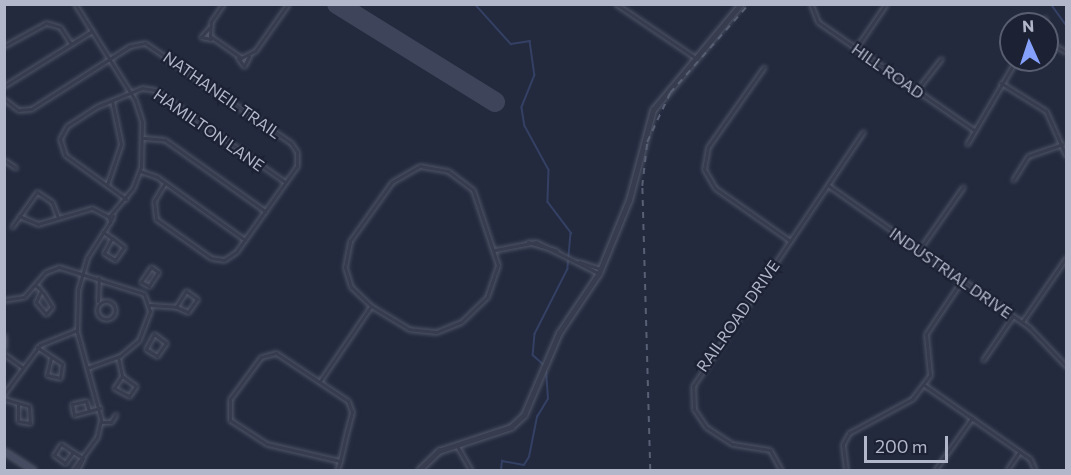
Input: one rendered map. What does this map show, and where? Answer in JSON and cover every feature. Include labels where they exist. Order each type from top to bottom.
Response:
[{"type":"main road","points":[[4,451],[33,471]]},
{"type":"street","points":[[75,4],[130,93],[144,138],[140,171],[126,198],[110,218],[81,273],[77,330],[100,408],[101,422],[75,471]]},
{"type":"street","points":[[223,4],[201,37],[211,39],[238,58],[244,66],[288,4]]},
{"type":"street","points":[[616,4],[694,57]]},
{"type":"street","points":[[419,471],[435,453],[516,424],[559,333],[600,271],[629,200],[650,117],[694,57],[741,4]]},
{"type":"street","name":"HILL ROAD","points":[[811,4],[818,22],[974,130]]},
{"type":"street","points":[[856,48],[886,4]]},
{"type":"street","points":[[4,46],[46,23],[60,27],[72,44]]},
{"type":"street","points":[[209,28],[211,39]]},
{"type":"street","points":[[4,86],[92,31]]},
{"type":"street","name":"NATHANEIL TRAIL","points":[[4,99],[18,110],[31,109],[137,43],[151,45],[291,143],[297,155]]},
{"type":"street","points":[[238,58],[249,56]]},
{"type":"street","points":[[916,90],[941,59]]},
{"type":"street","points":[[764,68],[710,143],[704,169],[715,188],[790,241]]},
{"type":"street","points":[[967,144],[1008,72]]},
{"type":"street","points":[[1001,83],[1041,106],[1066,156]]},
{"type":"street","name":"HAMILTON LANE","points":[[130,93],[155,90],[285,182]]},
{"type":"street","points":[[126,198],[64,155],[59,144],[67,126],[130,93]]},
{"type":"street","points":[[107,185],[121,144],[112,101]]},
{"type":"street","name":"RAILROAD DRIVE","points":[[781,471],[770,450],[726,442],[706,428],[691,398],[698,373],[829,186],[863,132]]},
{"type":"street","points":[[144,138],[165,140],[265,211]]},
{"type":"street","points":[[1013,180],[1028,156],[1062,144]]},
{"type":"street","points":[[165,183],[154,201],[156,219],[211,258],[225,262],[245,240],[285,182],[297,155],[303,154]]},
{"type":"street","points":[[4,160],[16,168]]},
{"type":"street","points":[[439,167],[470,186],[495,250],[498,273],[493,289],[454,327],[412,330],[371,306],[348,282],[346,251],[392,182],[408,170],[439,167]]},
{"type":"street","points":[[140,171],[165,183],[245,240]]},
{"type":"street","name":"INDUSTRIAL DRIVE","points":[[829,186],[1022,322],[1066,366]]},
{"type":"street","points":[[919,250],[963,187]]},
{"type":"street","points":[[12,226],[39,192],[52,202],[58,218]]},
{"type":"street","points":[[19,216],[35,224],[88,208],[110,218]]},
{"type":"street","points":[[103,231],[112,238],[123,247],[115,260],[104,253],[112,238]]},
{"type":"street","points":[[495,250],[528,242],[557,251],[600,271]]},
{"type":"street","points":[[1022,322],[1066,258]]},
{"type":"street","points":[[4,300],[21,299],[56,267],[136,290],[150,305],[176,307],[188,312],[197,299],[186,291],[176,307]]},
{"type":"street","points":[[136,290],[141,282],[151,267],[158,272],[149,286],[141,282]]},
{"type":"street","points":[[98,301],[116,305],[111,320],[100,316],[98,301],[99,278]]},
{"type":"street","points":[[846,471],[843,444],[849,433],[912,399],[924,385],[933,364],[926,334],[962,280]]},
{"type":"street","points":[[35,285],[41,291],[52,309],[46,314],[36,302],[41,291]]},
{"type":"street","points":[[87,368],[118,357],[139,340],[145,328],[150,305]]},
{"type":"street","points":[[320,381],[371,306]]},
{"type":"street","points":[[983,360],[1012,316]]},
{"type":"street","points":[[145,328],[154,334],[166,343],[157,357],[146,349],[154,334]]},
{"type":"street","points":[[4,394],[37,347],[77,330]]},
{"type":"street","points":[[4,335],[4,348]]},
{"type":"street","points":[[37,347],[62,364],[60,378],[47,375],[51,358]]},
{"type":"street","points":[[337,471],[340,460],[351,406],[320,381],[276,353],[266,354],[230,399],[227,411],[238,428],[267,444],[340,460]]},
{"type":"street","points":[[4,354],[22,367]]},
{"type":"street","points":[[118,357],[122,376],[136,386],[129,396],[114,388],[122,376]]},
{"type":"street","points":[[924,385],[1019,452],[1035,471]]},
{"type":"street","points":[[4,399],[31,408],[30,423],[18,421],[18,404]]},
{"type":"street","points":[[89,411],[87,401],[72,404],[74,414],[89,411],[100,408]]},
{"type":"street","points":[[101,422],[111,422],[116,414]]},
{"type":"street","points":[[935,471],[972,418]]},
{"type":"street","points":[[73,452],[66,463],[54,455],[61,444],[73,452],[83,459]]},
{"type":"street","points":[[456,444],[471,471]]},
{"type":"street","points":[[1007,471],[1019,452]]},
{"type":"waterway","points":[[475,4],[511,44],[530,41],[535,75],[522,108],[525,126],[549,170],[548,202],[571,233],[568,269],[535,334],[533,355],[543,364]]},
{"type":"waterway","points":[[1051,4],[1066,25]]},
{"type":"waterway","points":[[501,470],[502,461],[524,465],[529,457],[537,417],[548,399],[546,368]]},
{"type":"runway","points":[[337,4],[495,102]]},
{"type":"railway","points":[[650,470],[642,186],[647,142],[670,93],[749,4]]}]
